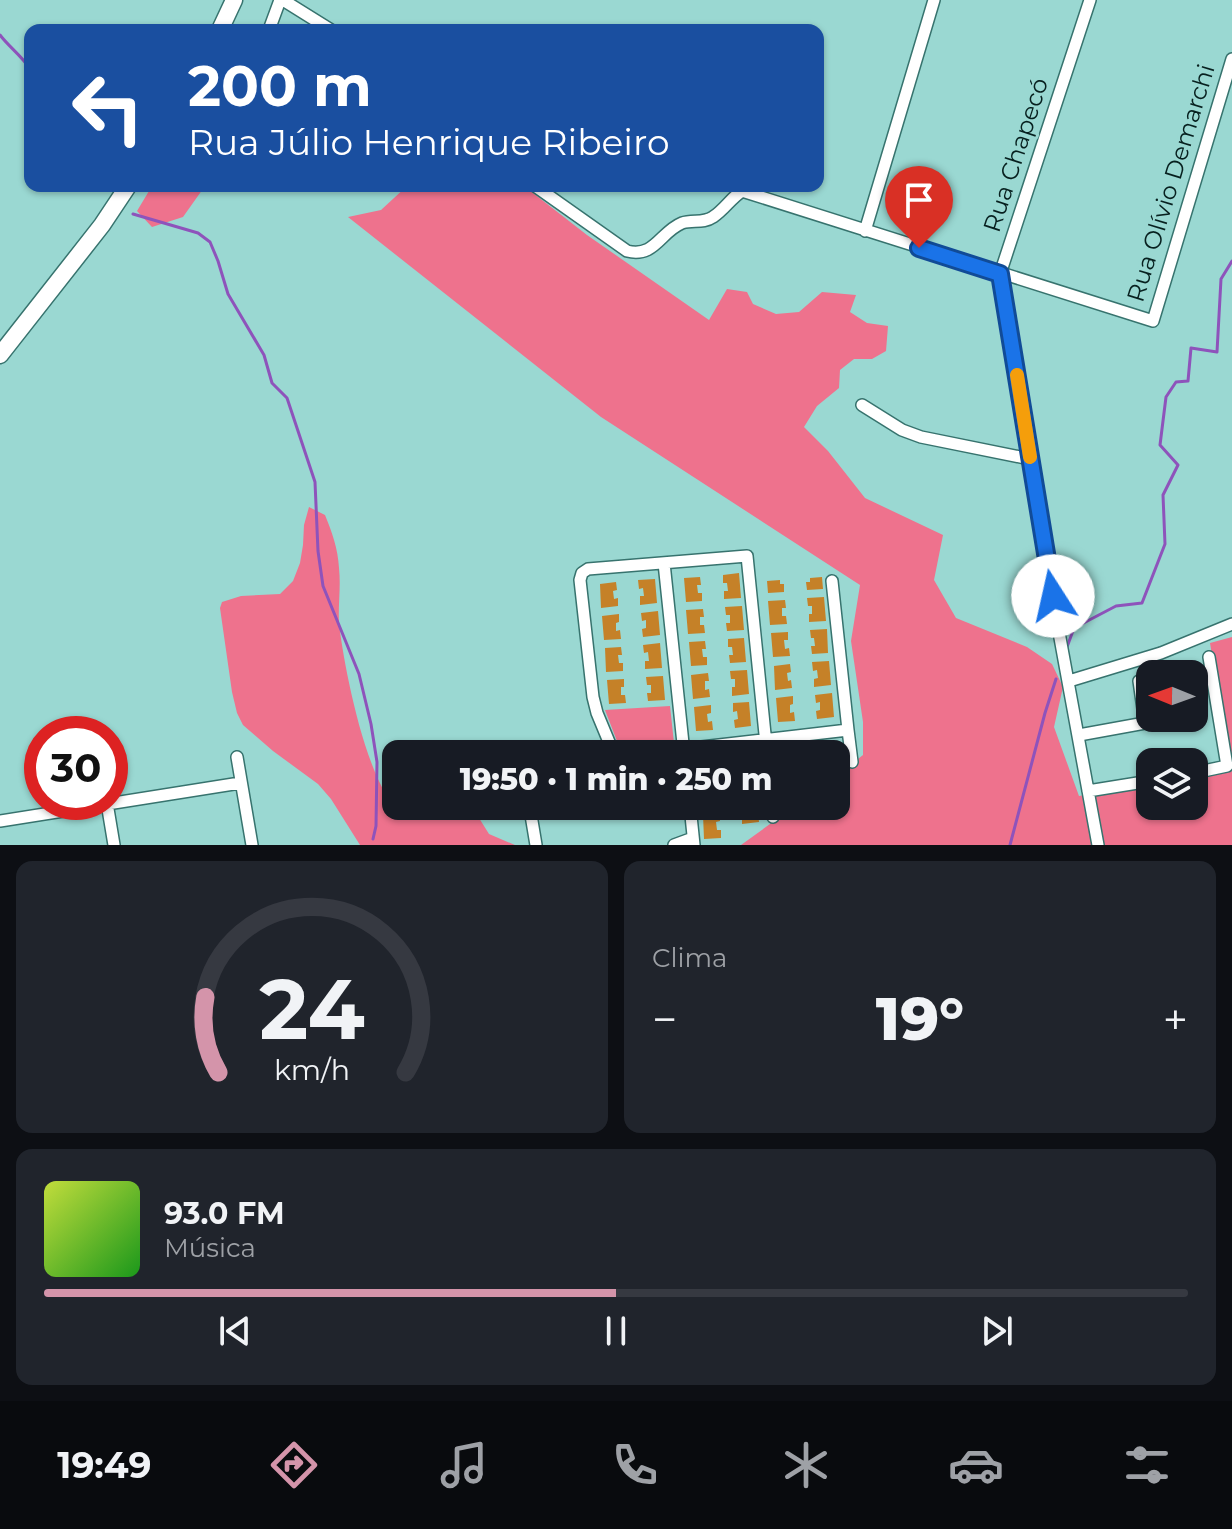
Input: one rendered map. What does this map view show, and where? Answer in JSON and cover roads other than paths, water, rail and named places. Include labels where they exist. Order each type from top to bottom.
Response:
[{"type":"highway","points":[[223,24],[234,0]]},
{"type":"highway","points":[[0,355],[102,225],[124,192]]},
{"type":"street","points":[[272,24],[282,0],[321,24]]},
{"type":"street","points":[[865,231],[934,0]]},
{"type":"street","name":"Rua Chapecó","points":[[1090,0],[1000,274],[1047,567],[1098,845]]},
{"type":"street","name":"Rua Olívio Demarchi","points":[[1000,274],[1153,321],[1232,59]]},
{"type":"street","points":[[543,192],[634,253],[648,250],[678,225],[709,220],[741,192]]},
{"type":"street","points":[[745,192],[1000,274]]},
{"type":"street","points":[[862,405],[902,430],[921,437],[1030,459]]},
{"type":"street","points":[[608,740],[593,697],[580,580],[582,573],[588,569],[747,556],[766,739]]},
{"type":"street","points":[[664,563],[683,740]]},
{"type":"street","points":[[832,581],[852,762]]},
{"type":"street","points":[[1069,681],[1161,653],[1232,624]]},
{"type":"street","points":[[1208,770],[1227,766],[1209,657]]},
{"type":"street","points":[[1079,735],[1136,725]]},
{"type":"street","points":[[760,740],[848,730]]},
{"type":"street","points":[[237,757],[252,845]]},
{"type":"street","points":[[128,800],[240,783]]},
{"type":"street","points":[[1088,791],[1136,783]]},
{"type":"street","points":[[0,821],[24,817]]},
{"type":"street","points":[[110,820],[114,845]]},
{"type":"street","points":[[532,820],[536,845]]},
{"type":"street","points":[[674,845],[693,842],[691,820]]},
{"type":"waterway","points":[[0,35],[24,61]]},
{"type":"waterway","points":[[133,214],[198,233],[210,242],[228,294],[264,355],[272,383],[287,398],[315,482],[323,586],[359,674],[371,724],[377,762],[373,839]]},
{"type":"waterway","points":[[1067,647],[1074,628],[1116,606],[1142,603],[1165,544],[1163,495],[1178,465],[1160,445],[1166,397],[1176,382],[1188,381],[1191,348],[1217,352],[1221,279],[1232,261]]},
{"type":"waterway","points":[[1010,845],[1056,679]]}]
